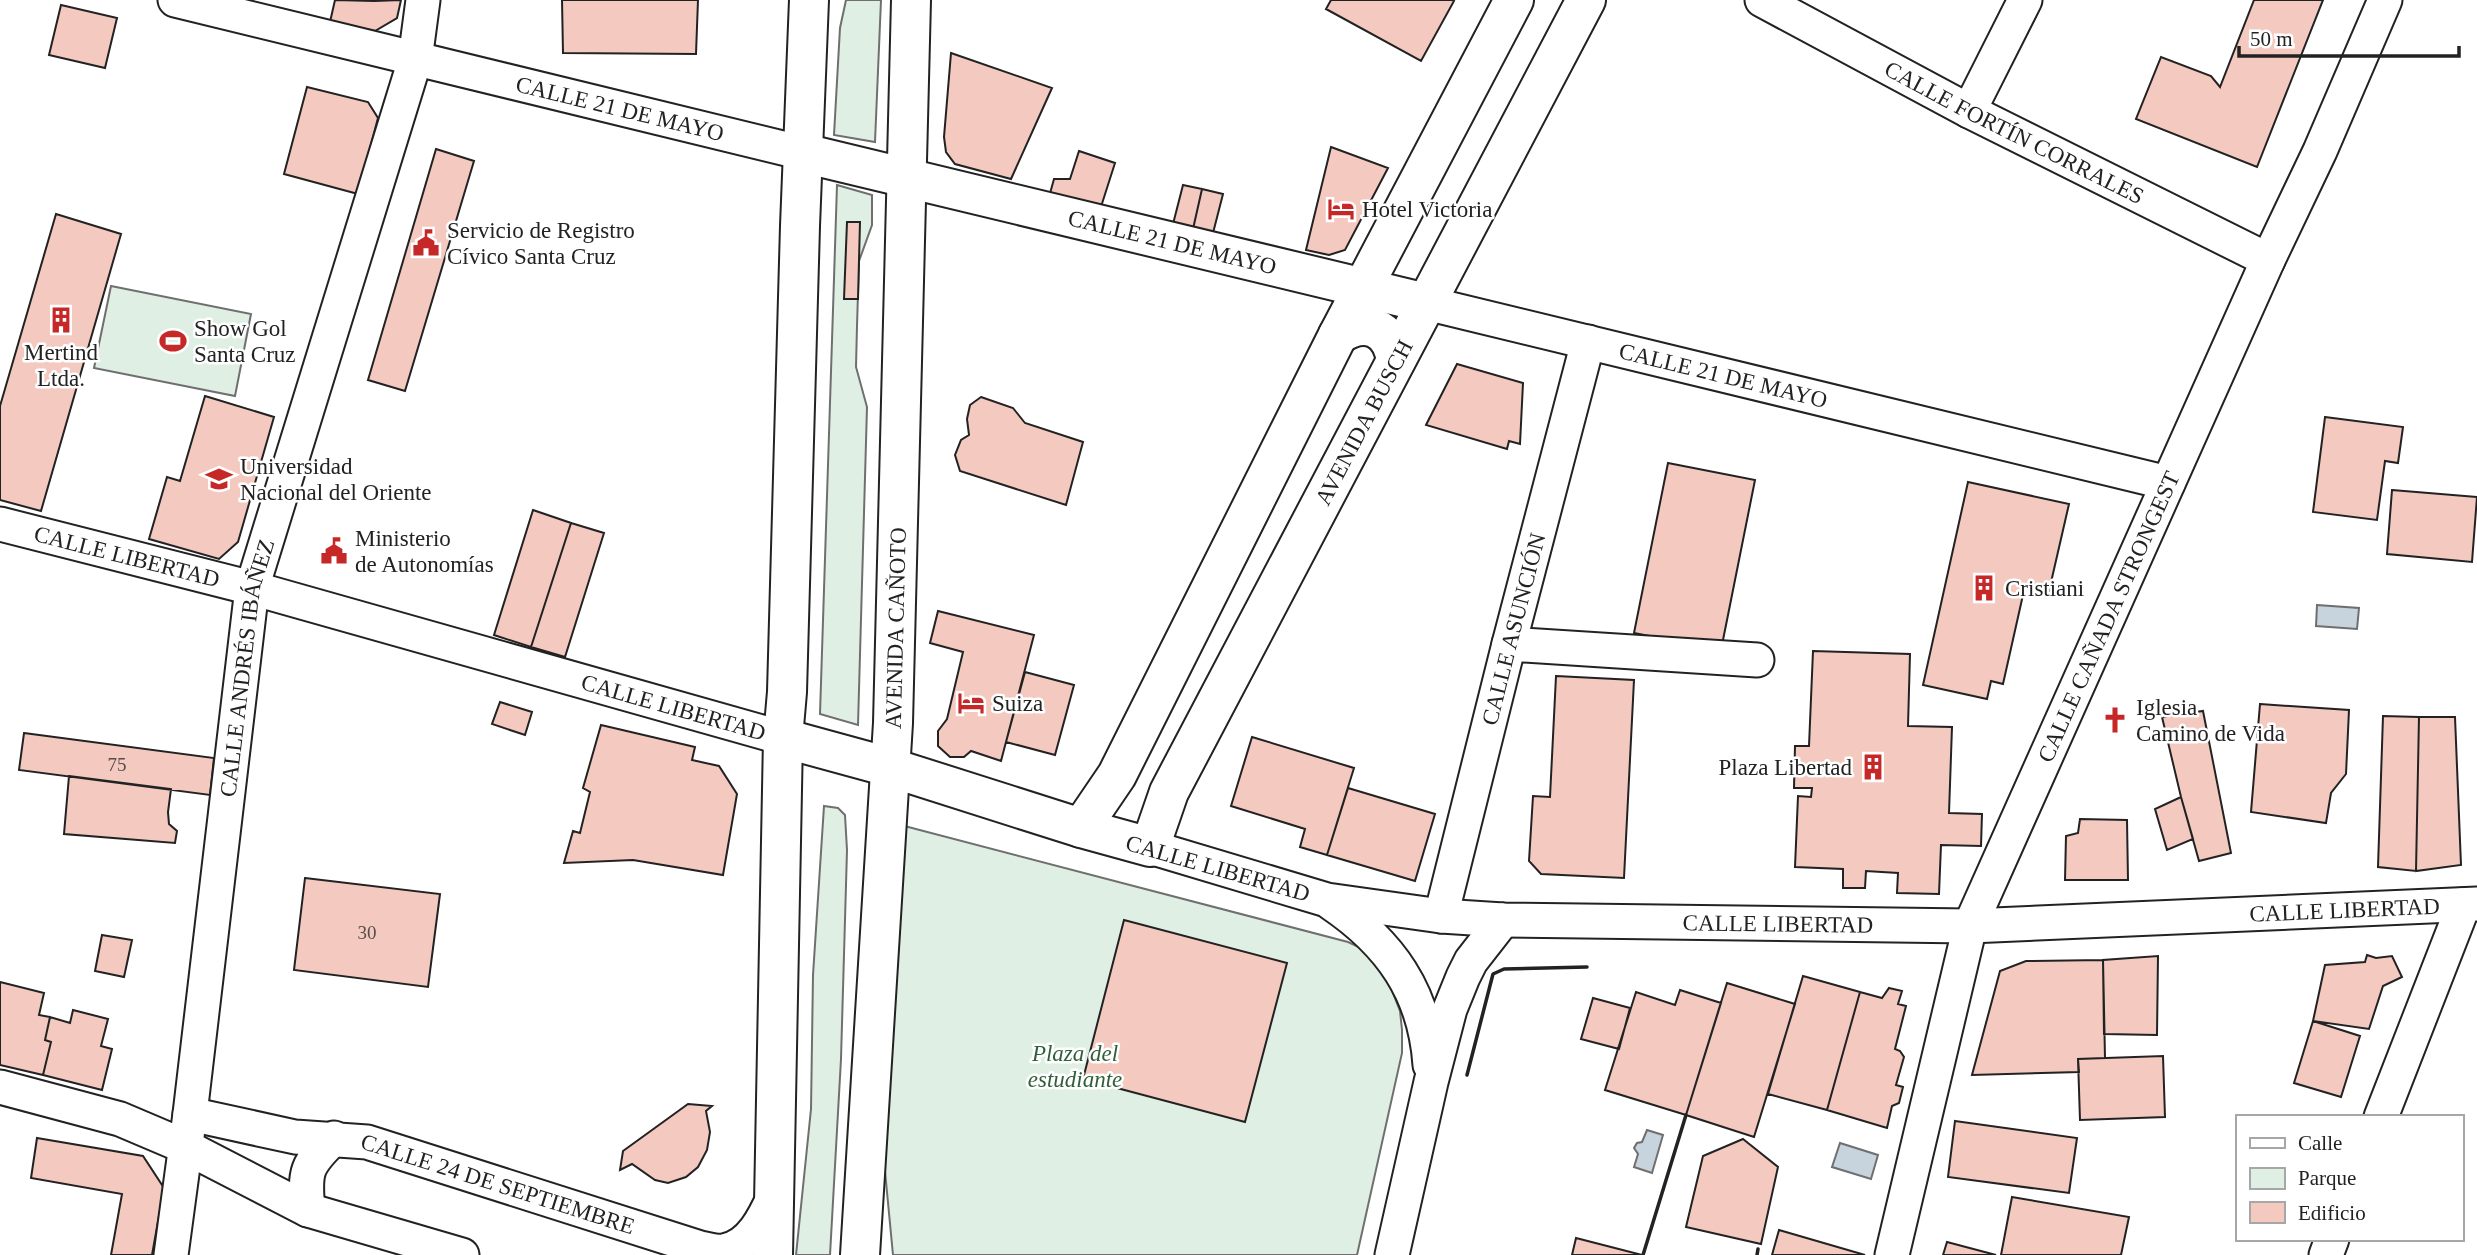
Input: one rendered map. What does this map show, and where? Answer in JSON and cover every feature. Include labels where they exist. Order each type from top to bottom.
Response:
[{"type":"main road","points":[[773,1255],[783,738],[788,678],[809,0]]},
{"type":"main road","name":"AVENIDA CAÑOTO","points":[[860,1255],[893,723],[911,0]]},
{"type":"main road","points":[[1081,828],[1117,775],[1338,335],[1514,0]]},
{"type":"main road","name":"AVENIDA BUSCH","points":[[1150,847],[1169,792],[1586,0]]},
{"type":"main road","name":"CALLE 21 DE MAYO","points":[[803,153],[1426,303]]},
{"type":"main road","points":[[1338,335],[1349,328],[1362,325],[1375,328],[1386,335],[1393,346],[1396,360]]},
{"type":"main road","name":"CALLE LIBERTAD","points":[[783,738],[1150,847]]},
{"type":"main road","points":[[1117,775],[1134,792],[1157,796],[1169,792]]},
{"type":"street","name":"CALLE 21 DE MAYO","points":[[175,0],[803,153]]},
{"type":"street","name":"CALLE ANDRÉS IBÁÑEZ","points":[[171,1255],[252,588],[415,60],[423,0]]},
{"type":"street","name":"CALLE FORTÍN CORRALES","points":[[1762,0],[1969,111],[2268,260]]},
{"type":"street","points":[[1969,111],[2025,0]]},
{"type":"street","name":"CALLE CAÑADA STRONGEST","points":[[1892,1255],[1970,926],[2268,260],[2320,151],[2385,0]]},
{"type":"street","name":"CALLE 21 DE MAYO","points":[[1426,303],[2168,483]]},
{"type":"street","name":"CALLE ASUNCIÓN","points":[[1441,916],[1588,342]]},
{"type":"street","name":"CALLE LIBERTAD","points":[[0,524],[252,588],[783,738]]},
{"type":"street","points":[[1509,644],[1757,660]]},
{"type":"street","name":"CALLE LIBERTAD","points":[[1150,847],[1327,900],[1441,916],[1503,920],[1970,926],[2469,905]]},
{"type":"street","points":[[1327,900],[1359,921],[1380,943],[1413,993],[1423,1021],[1431,1082]]},
{"type":"street","points":[[2382,1115],[2459,917],[2469,905]]},
{"type":"street","points":[[1392,1255],[1450,1009],[1462,977],[1503,920]]},
{"type":"street","points":[[0,1087],[120,1119],[186,1147],[308,1210],[462,1255]]},
{"type":"street","name":"CALLE 24 DE SEPTIEMBRE","points":[[190,1114],[295,1137],[367,1142],[700,1248],[724,1253],[743,1242],[762,1222],[775,1194]]},
{"type":"street","points":[[308,1210],[307,1170],[316,1155],[334,1138]]},
{"type":"green space","points":[[846,0],[881,0],[875,142],[834,135],[840,28]]},
{"type":"green space","points":[[837,185],[872,195],[872,225],[859,261],[857,326],[856,367],[867,407],[858,725],[820,714]]},
{"type":"green space","name":"Show Gol Santa Cruz","points":[[111,286],[251,314],[235,396],[94,368]]},
{"type":"green space","points":[[824,806],[838,808],[845,815],[847,850],[841,1059],[830,1255],[796,1255],[811,1109],[813,975]]},
{"type":"green space","name":"Plaza del estudiante","points":[[893,823],[1348,942],[1361,948],[1389,983],[1400,1011],[1402,1053],[1357,1255],[893,1255],[883,1150]]},
{"type":"shaded area","points":[[2317,605],[2359,608],[2357,629],[2316,626]]},
{"type":"shaded area","points":[[1647,1130],[1663,1135],[1652,1173],[1634,1167],[1638,1154],[1634,1148],[1637,1143],[1642,1142]]},
{"type":"shaded area","points":[[1840,1143],[1878,1155],[1871,1179],[1832,1167]]},
{"type":"building","points":[[335,0],[401,0],[397,18],[375,31],[330,22]]},
{"type":"building","points":[[562,0],[698,0],[696,54],[563,53]]},
{"type":"building","points":[[1331,0],[1454,1],[1421,61],[1326,9]]},
{"type":"building","points":[[2254,0],[2323,0],[2257,167],[2136,119],[2161,57],[2211,76],[2220,87]]},
{"type":"building","points":[[61,5],[117,18],[105,68],[49,55]]},
{"type":"building","points":[[951,53],[1052,88],[1011,179],[955,164],[946,152],[944,137]]},
{"type":"building","points":[[307,87],[368,102],[378,118],[358,194],[284,174]]},
{"type":"building","name":"Hotel Victoria","points":[[1331,147],[1388,168],[1345,250],[1329,255],[1306,250]]},
{"type":"building","points":[[436,149],[474,161],[405,391],[368,380]]},
{"type":"building","points":[[1079,151],[1115,163],[1099,213],[1049,197],[1054,179],[1070,179]]},
{"type":"building","points":[[1183,185],[1202,189],[1193,229],[1173,224]]},
{"type":"building","points":[[1202,189],[1223,194],[1213,233],[1193,229]]},
{"type":"building","name":"Mertind Ltda.","points":[[56,214],[121,234],[41,511],[0,500],[0,406]]},
{"type":"building","points":[[847,222],[860,222],[858,299],[844,299]]},
{"type":"building","points":[[1457,364],[1523,383],[1520,444],[1509,441],[1507,449],[1426,425]]},
{"type":"building","name":"Universidad Nacional del Oriente","points":[[205,396],[274,417],[238,542],[219,559],[149,539],[167,477],[180,481]]},
{"type":"building","points":[[981,397],[1013,408],[1025,423],[1083,442],[1066,505],[960,471],[955,455],[961,440],[969,435],[967,419],[970,405]]},
{"type":"building","points":[[2325,417],[2403,427],[2398,463],[2385,461],[2377,520],[2313,512]]},
{"type":"building","points":[[1668,463],[1755,480],[1721,650],[1634,633]]},
{"type":"building","name":"Cristiani","points":[[1968,482],[2069,504],[2049,591],[2025,586],[2003,684],[1991,681],[1987,699],[1923,685]]},
{"type":"building","points":[[2392,490],[2477,497],[2472,562],[2387,554]]},
{"type":"building","points":[[533,510],[571,523],[531,647],[494,635]]},
{"type":"building","points":[[571,523],[604,533],[565,657],[531,647]]},
{"type":"building","points":[[938,611],[1034,635],[1001,761],[971,751],[964,757],[950,757],[938,746],[938,731],[947,719],[963,652],[930,643]]},
{"type":"building","name":"Plaza Libertad","points":[[1813,651],[1910,654],[1908,726],[1952,727],[1949,813],[1982,814],[1981,846],[1941,845],[1939,894],[1897,893],[1898,873],[1866,871],[1865,888],[1843,888],[1843,869],[1795,867],[1798,796],[1811,797],[1812,788],[1794,788],[1795,746],[1809,746]]},
{"type":"building","points":[[1025,672],[1074,685],[1055,755],[1006,742]]},
{"type":"building","points":[[1556,676],[1634,680],[1624,878],[1541,874],[1529,861],[1533,796],[1550,797]]},
{"type":"building","points":[[500,702],[532,712],[525,735],[492,724]]},
{"type":"building","points":[[2260,704],[2349,710],[2346,774],[2331,793],[2326,823],[2251,812]]},
{"type":"building","points":[[2203,711],[2231,853],[2199,861],[2162,717]]},
{"type":"building","points":[[2383,716],[2419,717],[2416,871],[2378,867]]},
{"type":"building","points":[[2419,717],[2455,717],[2461,865],[2416,871]]},
{"type":"building","points":[[601,725],[695,747],[692,760],[719,766],[737,794],[723,875],[633,860],[564,863],[573,831],[580,833],[590,792],[583,788]]},
{"type":"building","points":[[24,733],[214,758],[210,795],[19,770]]},
{"type":"building","points":[[1252,737],[1354,768],[1327,855],[1300,847],[1305,829],[1231,806]]},
{"type":"building","points":[[69,776],[171,789],[168,812],[169,824],[177,831],[175,843],[64,834]]},
{"type":"building","points":[[1348,788],[1435,814],[1415,881],[1327,855]]},
{"type":"building","points":[[2181,797],[2193,839],[2167,850],[2155,809]]},
{"type":"building","points":[[2080,819],[2127,820],[2128,880],[2065,880],[2066,836],[2078,833]]},
{"type":"building","points":[[305,878],[440,894],[428,987],[294,970]]},
{"type":"building","points":[[1124,920],[1287,963],[1245,1122],[1083,1079]]},
{"type":"building","points":[[102,935],[132,940],[124,977],[95,971]]},
{"type":"building","points":[[2367,955],[2376,958],[2392,956],[2402,977],[2383,986],[2369,1029],[2313,1021],[2325,965],[2365,962]]},
{"type":"building","points":[[2158,956],[2157,1035],[2104,1034],[2103,960]]},
{"type":"building","points":[[2103,960],[2105,1058],[2078,1059],[2079,1072],[1972,1075],[2000,971],[2026,961]]},
{"type":"building","points":[[1803,976],[1860,992],[1827,1110],[1768,1094]]},
{"type":"building","points":[[0,982],[44,993],[39,1015],[50,1017],[45,1040],[51,1042],[43,1075],[0,1065]]},
{"type":"building","points":[[1727,983],[1795,1004],[1754,1137],[1686,1115]]},
{"type":"building","points":[[1889,988],[1902,991],[1898,1004],[1906,1006],[1895,1049],[1904,1057],[1896,1085],[1903,1087],[1899,1103],[1892,1106],[1887,1128],[1827,1110],[1860,992],[1882,998]]},
{"type":"building","points":[[1680,990],[1721,1003],[1686,1115],[1605,1090],[1636,992],[1675,1005]]},
{"type":"building","points":[[1593,998],[1630,1008],[1619,1049],[1581,1039]]},
{"type":"building","points":[[73,1010],[108,1019],[101,1046],[112,1049],[102,1090],[43,1075],[51,1042],[45,1040],[50,1017],[70,1023]]},
{"type":"building","points":[[2313,1021],[2360,1036],[2341,1097],[2294,1083]]},
{"type":"building","points":[[2163,1056],[2165,1117],[2080,1120],[2078,1059]]},
{"type":"building","points":[[688,1104],[712,1106],[706,1111],[710,1132],[707,1150],[698,1167],[686,1177],[668,1183],[655,1180],[632,1164],[620,1170],[623,1151]]},
{"type":"building","points":[[1955,1121],[2077,1138],[2069,1193],[1948,1177]]},
{"type":"building","points":[[37,1138],[143,1156],[164,1188],[152,1255],[111,1255],[122,1194],[31,1178]]},
{"type":"building","points":[[1743,1139],[1778,1167],[1761,1244],[1686,1227],[1703,1156]]},
{"type":"building","points":[[2012,1197],[2129,1217],[2121,1255],[2001,1255]]},
{"type":"building","points":[[1779,1230],[1865,1255],[1772,1255]]},
{"type":"building","points":[[1576,1238],[1642,1255],[1572,1255]]},
{"type":"building","points":[[1947,1242],[1996,1255],[1943,1255]]},
{"type":"wall","points":[[1467,1075],[1493,974],[1504,969],[1587,967]]},
{"type":"wall","points":[[1643,1255],[1686,1115]]},
{"type":"wall","points":[[1757,1255],[1758,1249]]},
{"type":"place","name":"Hotel Victoria","points":[[1341,209]]},
{"type":"place","name":"Servicio de Registro Cívico Santa Cruz","points":[[426,243]]},
{"type":"place","name":"Mertind Ltda.","points":[[61,320]]},
{"type":"place","name":"Show Gol Santa Cruz","points":[[173,341]]},
{"type":"place","name":"Universidad Nacional del Oriente","points":[[219,479]]},
{"type":"place","name":"Ministerio de Autonomías","points":[[334,551]]},
{"type":"place","name":"Cristiani","points":[[1984,588]]},
{"type":"place","name":"Suiza","points":[[971,703]]},
{"type":"place","name":"Iglesia Camino de Vida","points":[[2115,720]]},
{"type":"place","name":"Plaza Libertad","points":[[1873,767]]}]
